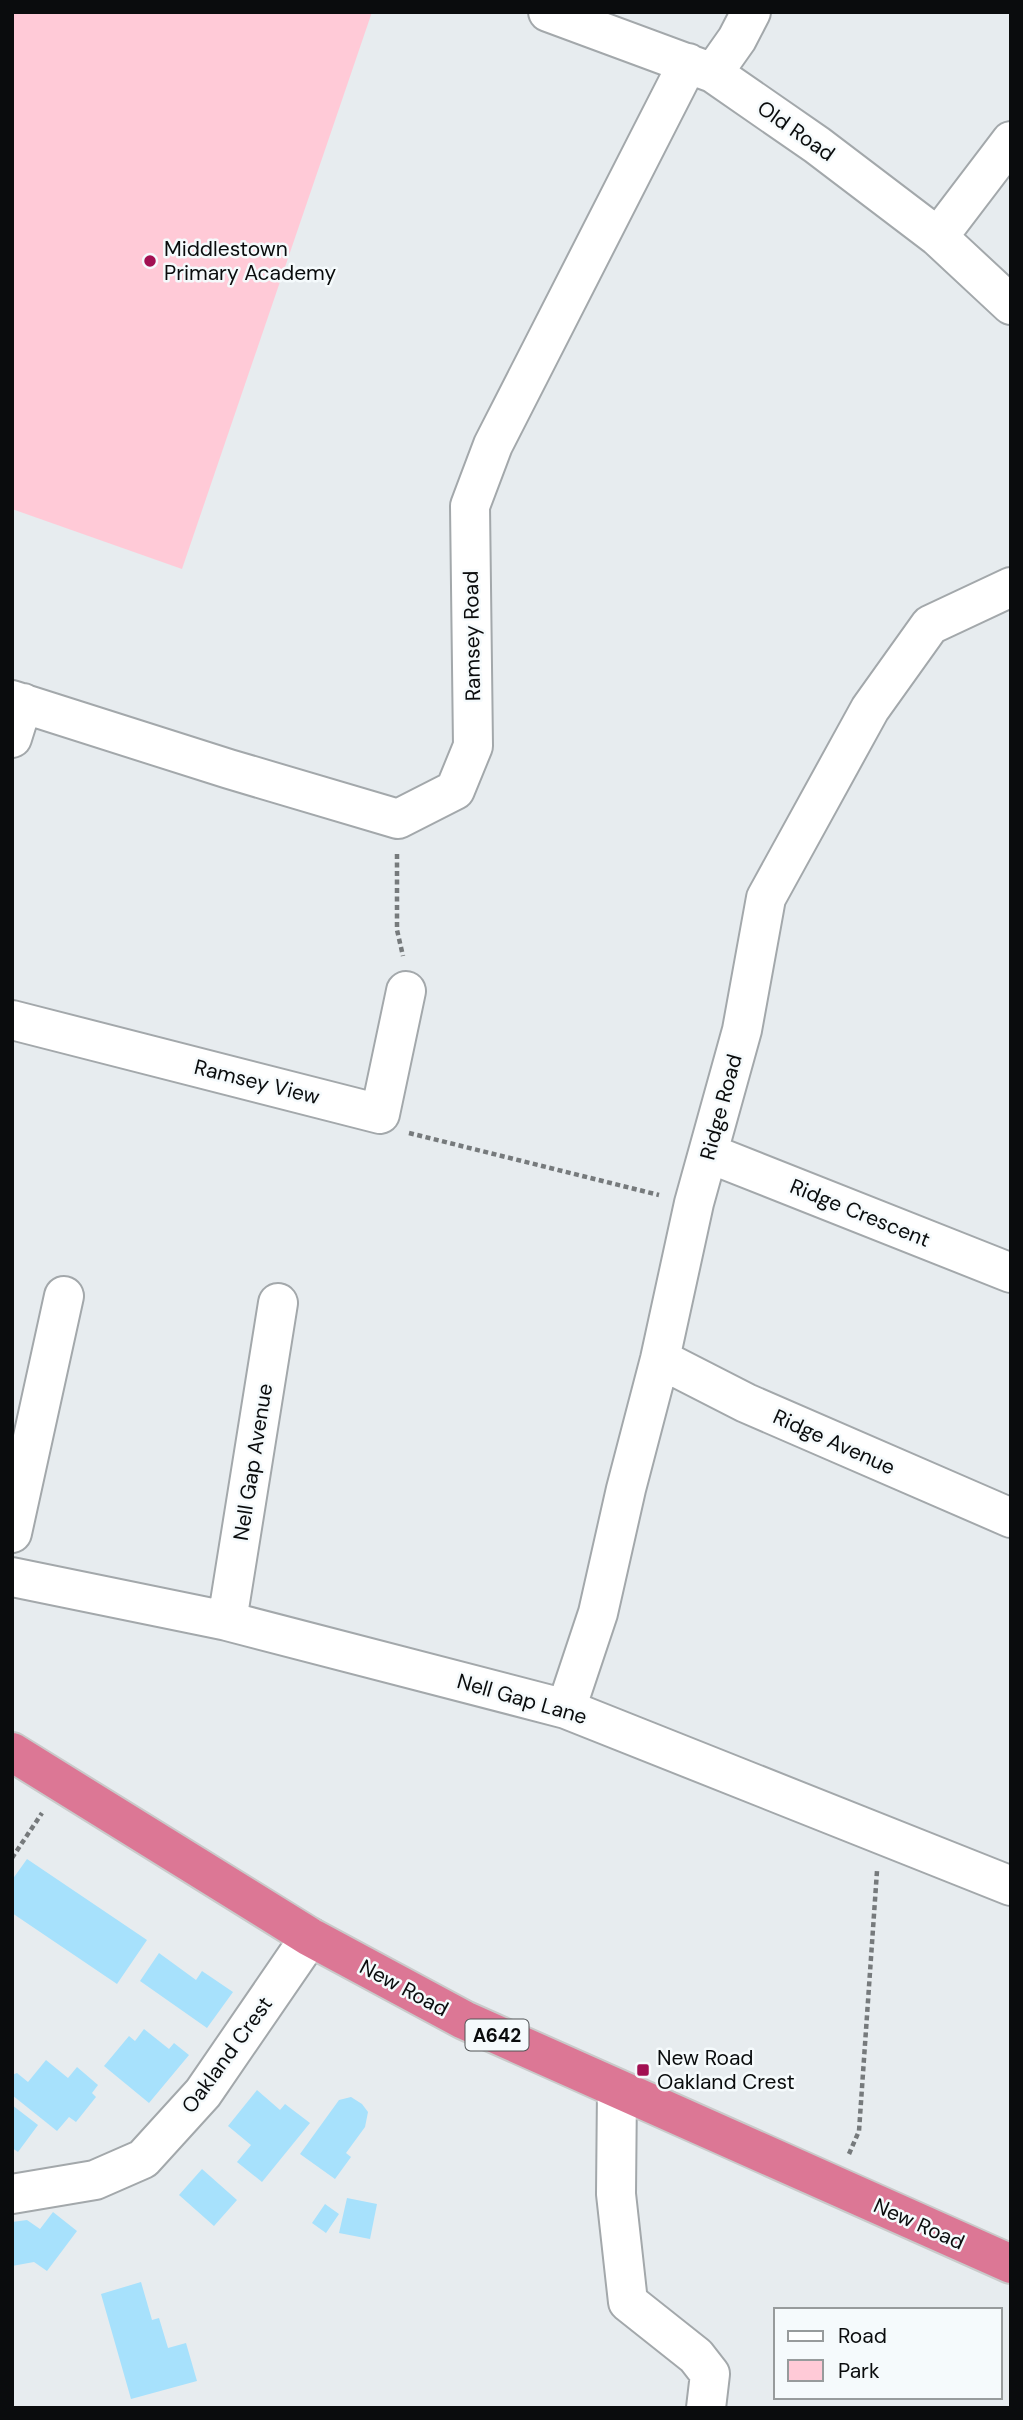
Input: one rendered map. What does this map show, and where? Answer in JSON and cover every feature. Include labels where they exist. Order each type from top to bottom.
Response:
[{"type":"highway","name":"New Road","points":[[12,1752],[310,1937],[464,2020],[1011,2264]]},
{"type":"street","name":"Old Road","points":[[548,12],[701,68],[817,145],[938,237],[1011,305]]},
{"type":"street","name":"Ramsey Road","points":[[398,818],[454,789],[473,746],[470,506],[494,445],[701,68],[737,39],[751,12]]},
{"type":"street","points":[[938,237],[1011,141]]},
{"type":"street","name":"Ridge Road","points":[[566,1709],[598,1613],[626,1489],[660,1359],[694,1203],[742,1030],[766,898],[870,709],[930,625],[1011,587]]},
{"type":"street","points":[[16,714],[229,769],[398,818]]},
{"type":"street","points":[[380,1114],[407,991]]},
{"type":"street","name":"Ramsey View","points":[[12,1020],[380,1114]]},
{"type":"street","name":"Ridge Crescent","points":[[708,1153],[1011,1273]]},
{"type":"street","points":[[12,1533],[64,1296]]},
{"type":"street","name":"Nell Gap Avenue","points":[[227,1621],[278,1303]]},
{"type":"street","name":"Ridge Avenue","points":[[660,1359],[746,1403],[1011,1518]]},
{"type":"street","name":"Nell Gap Lane","points":[[12,1577],[227,1621],[566,1709],[1011,1886]]},
{"type":"street","name":"Oakland Crest","points":[[12,2194],[95,2180],[143,2159],[203,2093],[310,1937]]},
{"type":"street","points":[[617,2089],[616,2194],[628,2302],[696,2356],[710,2374],[706,2408]]},
{"type":"path","points":[[398,818],[397,930],[408,972],[407,991]]},
{"type":"path","points":[[380,1114],[402,1131],[694,1203]]},
{"type":"path","points":[[12,1858],[61,1782]]},
{"type":"path","points":[[835,2187],[859,2132],[880,1835]]},
{"type":"green space","name":"Middlestown Primary Academy","points":[[12,12],[372,12],[182,569],[12,509]]},
{"type":"building","points":[[27,1859],[147,1940],[117,1984],[12,1913],[12,1880]]},
{"type":"building","points":[[159,1953],[196,1980],[202,1971],[233,1992],[207,2028],[140,1981]]},
{"type":"building","points":[[144,2029],[169,2049],[174,2043],[189,2055],[149,2103],[104,2066],[129,2036],[135,2041]]},
{"type":"building","points":[[46,2060],[68,2078],[77,2067],[98,2085],[92,2093],[96,2097],[76,2122],[69,2117],[57,2131],[12,2095],[12,2075],[17,2073],[28,2082]]},
{"type":"building","points":[[257,2090],[280,2110],[285,2104],[310,2123],[262,2182],[237,2162],[251,2145],[228,2126]]},
{"type":"building","points":[[351,2097],[368,2112],[365,2127],[346,2153],[351,2157],[335,2179],[300,2154],[339,2100]]},
{"type":"building","points":[[12,2105],[38,2125],[18,2152],[12,2148]]},
{"type":"building","points":[[202,2169],[237,2200],[214,2226],[179,2195]]},
{"type":"building","points":[[347,2198],[377,2204],[370,2239],[339,2233]]},
{"type":"building","points":[[325,2204],[339,2214],[326,2233],[312,2223]]},
{"type":"building","points":[[53,2212],[77,2231],[47,2271],[34,2262],[12,2266],[12,2222],[27,2220],[40,2229]]},
{"type":"building","points":[[141,2282],[152,2320],[159,2318],[168,2348],[186,2343],[197,2381],[131,2399],[101,2294]]},
{"type":"place","name":"Middlestown Primary Academy","points":[[150,261]]},
{"type":"place","name":"New Road Oakland Crest","points":[[643,2070]]}]
